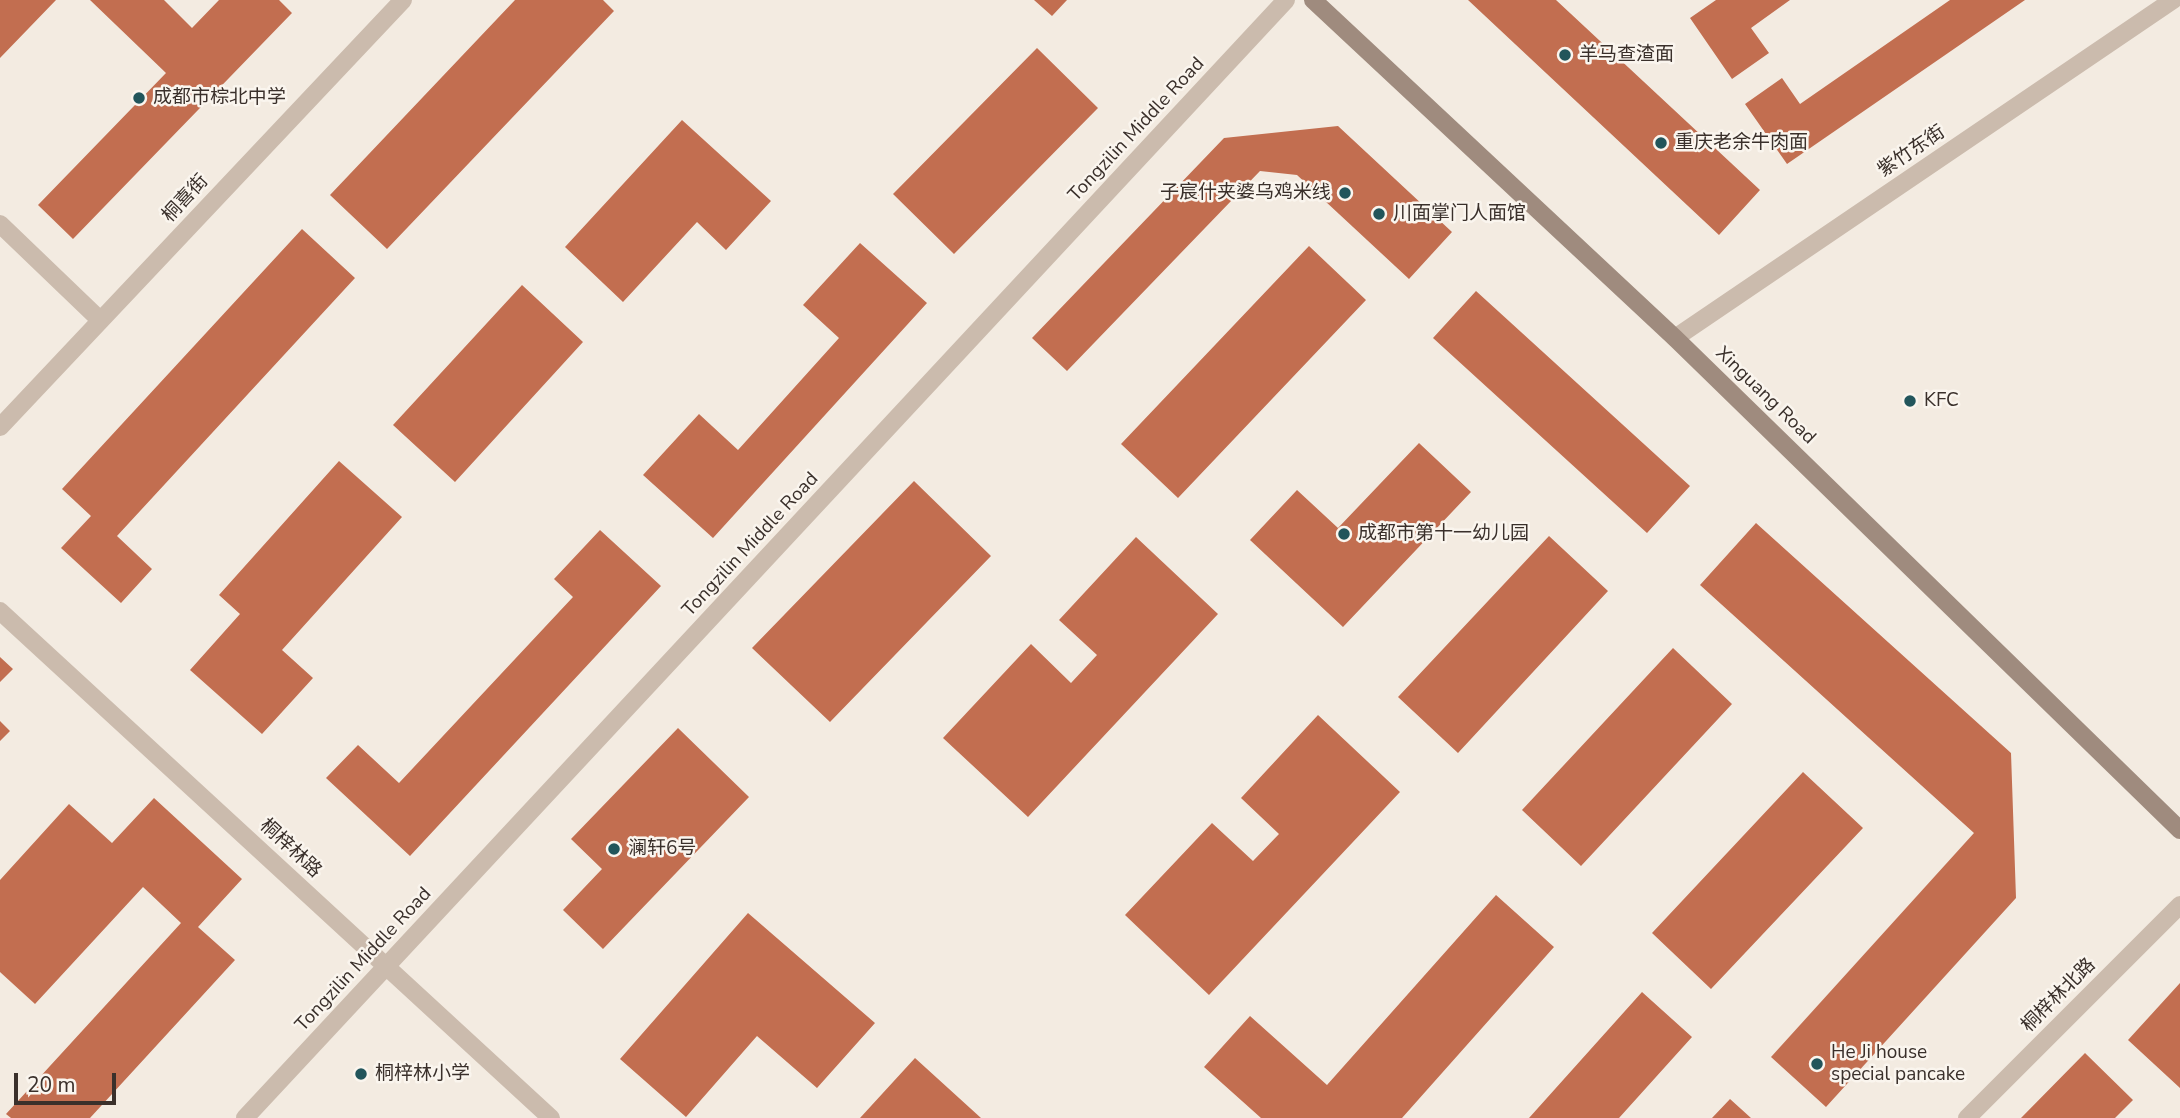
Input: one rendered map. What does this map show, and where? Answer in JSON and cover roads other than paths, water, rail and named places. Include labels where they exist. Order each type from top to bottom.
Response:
[{"type":"main road","name":"Xinguang Road","points":[[1313,0],[1675,338],[2180,830]]},
{"type":"street","name":"桐喜街","points":[[0,427],[403,0]]},
{"type":"street","name":"Tongzilin Middle Road","points":[[245,1118],[1286,0]]},
{"type":"street","name":"紫竹东街","points":[[1675,338],[2173,0]]},
{"type":"street","points":[[0,224],[100,320]]},
{"type":"street","name":"桐梓林路","points":[[0,611],[551,1118]]},
{"type":"street","name":"桐梓林北路","points":[[1967,1118],[2180,905]]},
{"type":"place","name":"羊马查渣面","points":[[1565,55]]},
{"type":"place","name":"成都市棕北中学","points":[[139,98]]},
{"type":"place","name":"重庆老余牛肉面","points":[[1661,143]]},
{"type":"place","name":"子宸什夹婆乌鸡米线","points":[[1345,193]]},
{"type":"place","name":"川面掌门人面馆","points":[[1379,214]]},
{"type":"place","name":"KFC","points":[[1910,401]]},
{"type":"place","name":"成都市第十一幼儿园","points":[[1344,534]]},
{"type":"place","name":"澜轩6号","points":[[614,849]]},
{"type":"place","name":"He Ji house special pancake","points":[[1817,1064]]},
{"type":"place","name":"桐梓林小学","points":[[361,1074]]}]
